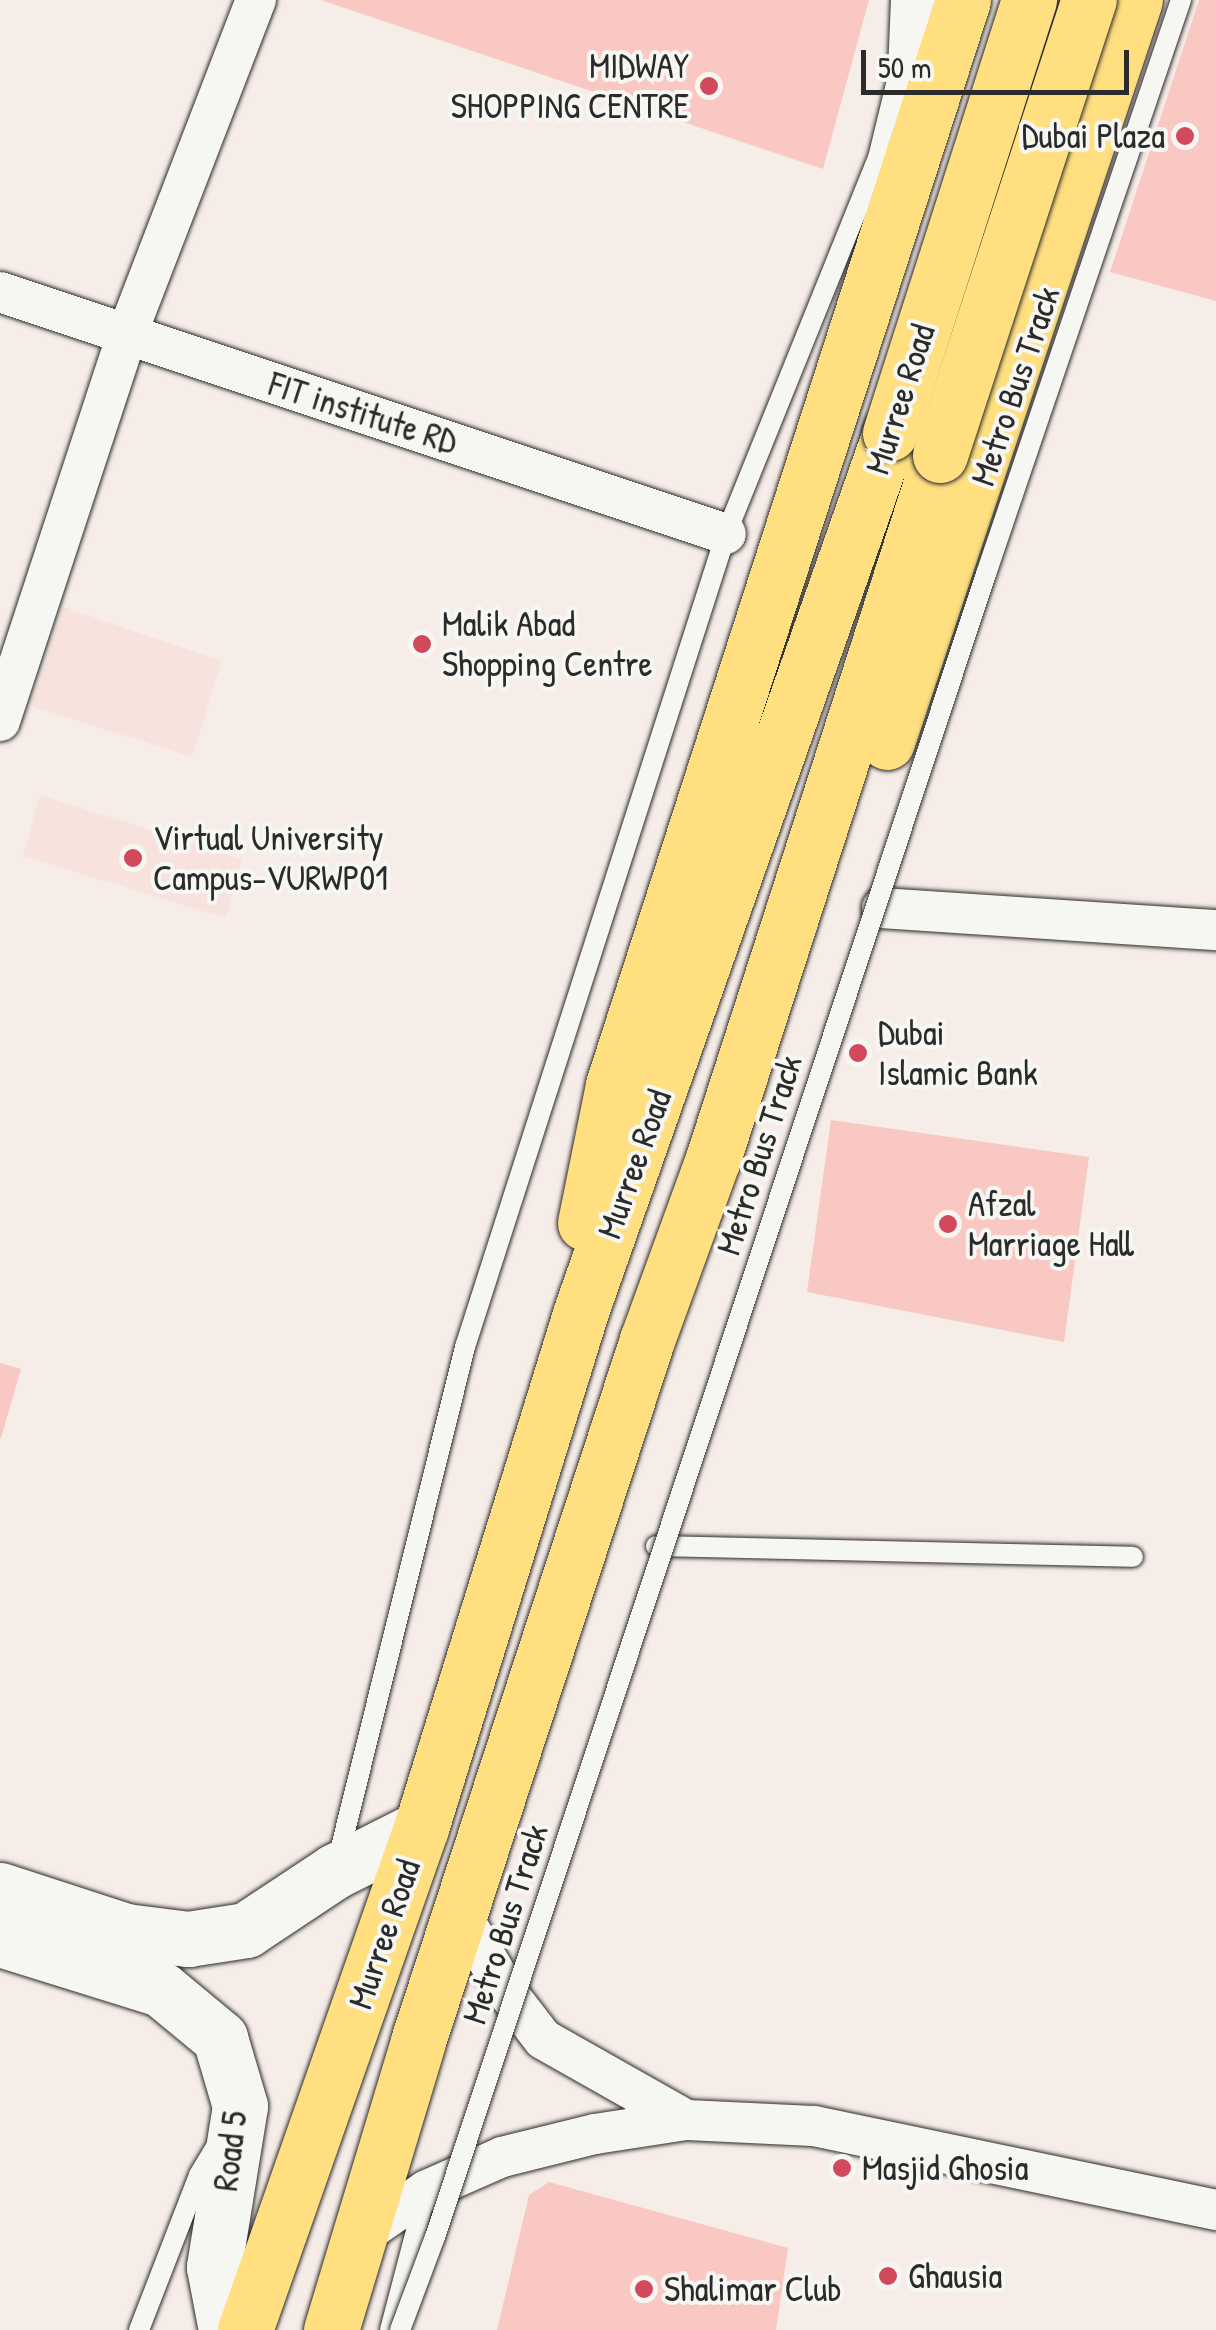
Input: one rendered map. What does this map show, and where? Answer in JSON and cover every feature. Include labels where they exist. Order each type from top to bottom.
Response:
[{"type":"main road","points":[[581,1310],[586,1204],[614,1084],[964,0]]},
{"type":"main road","name":"Murree Road","points":[[245,2330],[421,1828],[581,1310],[890,433],[1029,0]]},
{"type":"main road","name":"Murree Road","points":[[331,2330],[418,2040],[647,1340],[712,1159],[1090,0]]},
{"type":"main road","points":[[647,1340],[711,1268],[1135,0]]},
{"type":"main road","points":[[929,103],[967,54],[986,46],[1025,47],[1054,59],[1079,80],[1091,134]]},
{"type":"main road","points":[[0,1890],[126,1931],[188,1939],[246,1930],[335,1871],[421,1828]]},
{"type":"main road","name":"Road 5","points":[[0,1939],[161,1989],[220,2038],[240,2106],[214,2267],[226,2330]]},
{"type":"street","points":[[0,721],[127,334],[256,0]]},
{"type":"street","points":[[916,0],[914,73],[929,103]]},
{"type":"street","name":"FIT institute RD","points":[[0,292],[726,534]]},
{"type":"street","points":[[882,908],[1216,930]]},
{"type":"street","points":[[461,1915],[506,1991],[543,2039],[686,2120]]},
{"type":"street","points":[[362,2234],[427,2190],[502,2157],[594,2134],[686,2120],[814,2126],[1216,2210]]},
{"type":"lane","points":[[335,1871],[465,1347],[726,534],[878,158],[916,0]]},
{"type":"lane","name":"Metro Bus Track","points":[[400,2330],[435,2237],[986,574],[1181,0]]},
{"type":"lane","points":[[656,1546],[1134,1557]]},
{"type":"lane","points":[[140,2330],[199,2175],[240,2106]]},
{"type":"lane","points":[[390,2330],[427,2190]]},
{"type":"shaded area","points":[[63,607],[222,661],[192,757],[31,706]]},
{"type":"shaded area","name":"Virtual University Campus-VURWP01","points":[[40,795],[242,859],[226,918],[23,856]]},
{"type":"building","name":"MIDWAY SHOPPING CENTRE","points":[[321,0],[869,0],[823,169]]},
{"type":"building","name":"Dubai Plaza","points":[[1199,0],[1216,0],[1216,301],[1110,272]]},
{"type":"building","name":"Afzal Marriage Hall","points":[[831,1120],[1089,1157],[1064,1342],[807,1292]]},
{"type":"building","points":[[0,1363],[21,1369],[1,1438],[0,1437]]},
{"type":"building","name":"Shalimar Club","points":[[549,2182],[788,2248],[776,2330],[497,2330],[529,2195]]},
{"type":"place","name":"MIDWAY SHOPPING CENTRE","points":[[709,86]]},
{"type":"place","name":"Dubai Plaza","points":[[1185,136]]},
{"type":"place","name":"Malik Abad Shopping Centre","points":[[422,644]]},
{"type":"place","name":"Virtual University Campus-VURWP01","points":[[133,858]]},
{"type":"place","name":"Dubai Islamic Bank","points":[[858,1053]]},
{"type":"place","name":"Afzal Marriage Hall","points":[[948,1224]]},
{"type":"place","name":"Masjid Ghosia","points":[[842,2168]]},
{"type":"place","name":"Ghausia","points":[[888,2276]]},
{"type":"place","name":"Shalimar Club","points":[[644,2289]]}]
